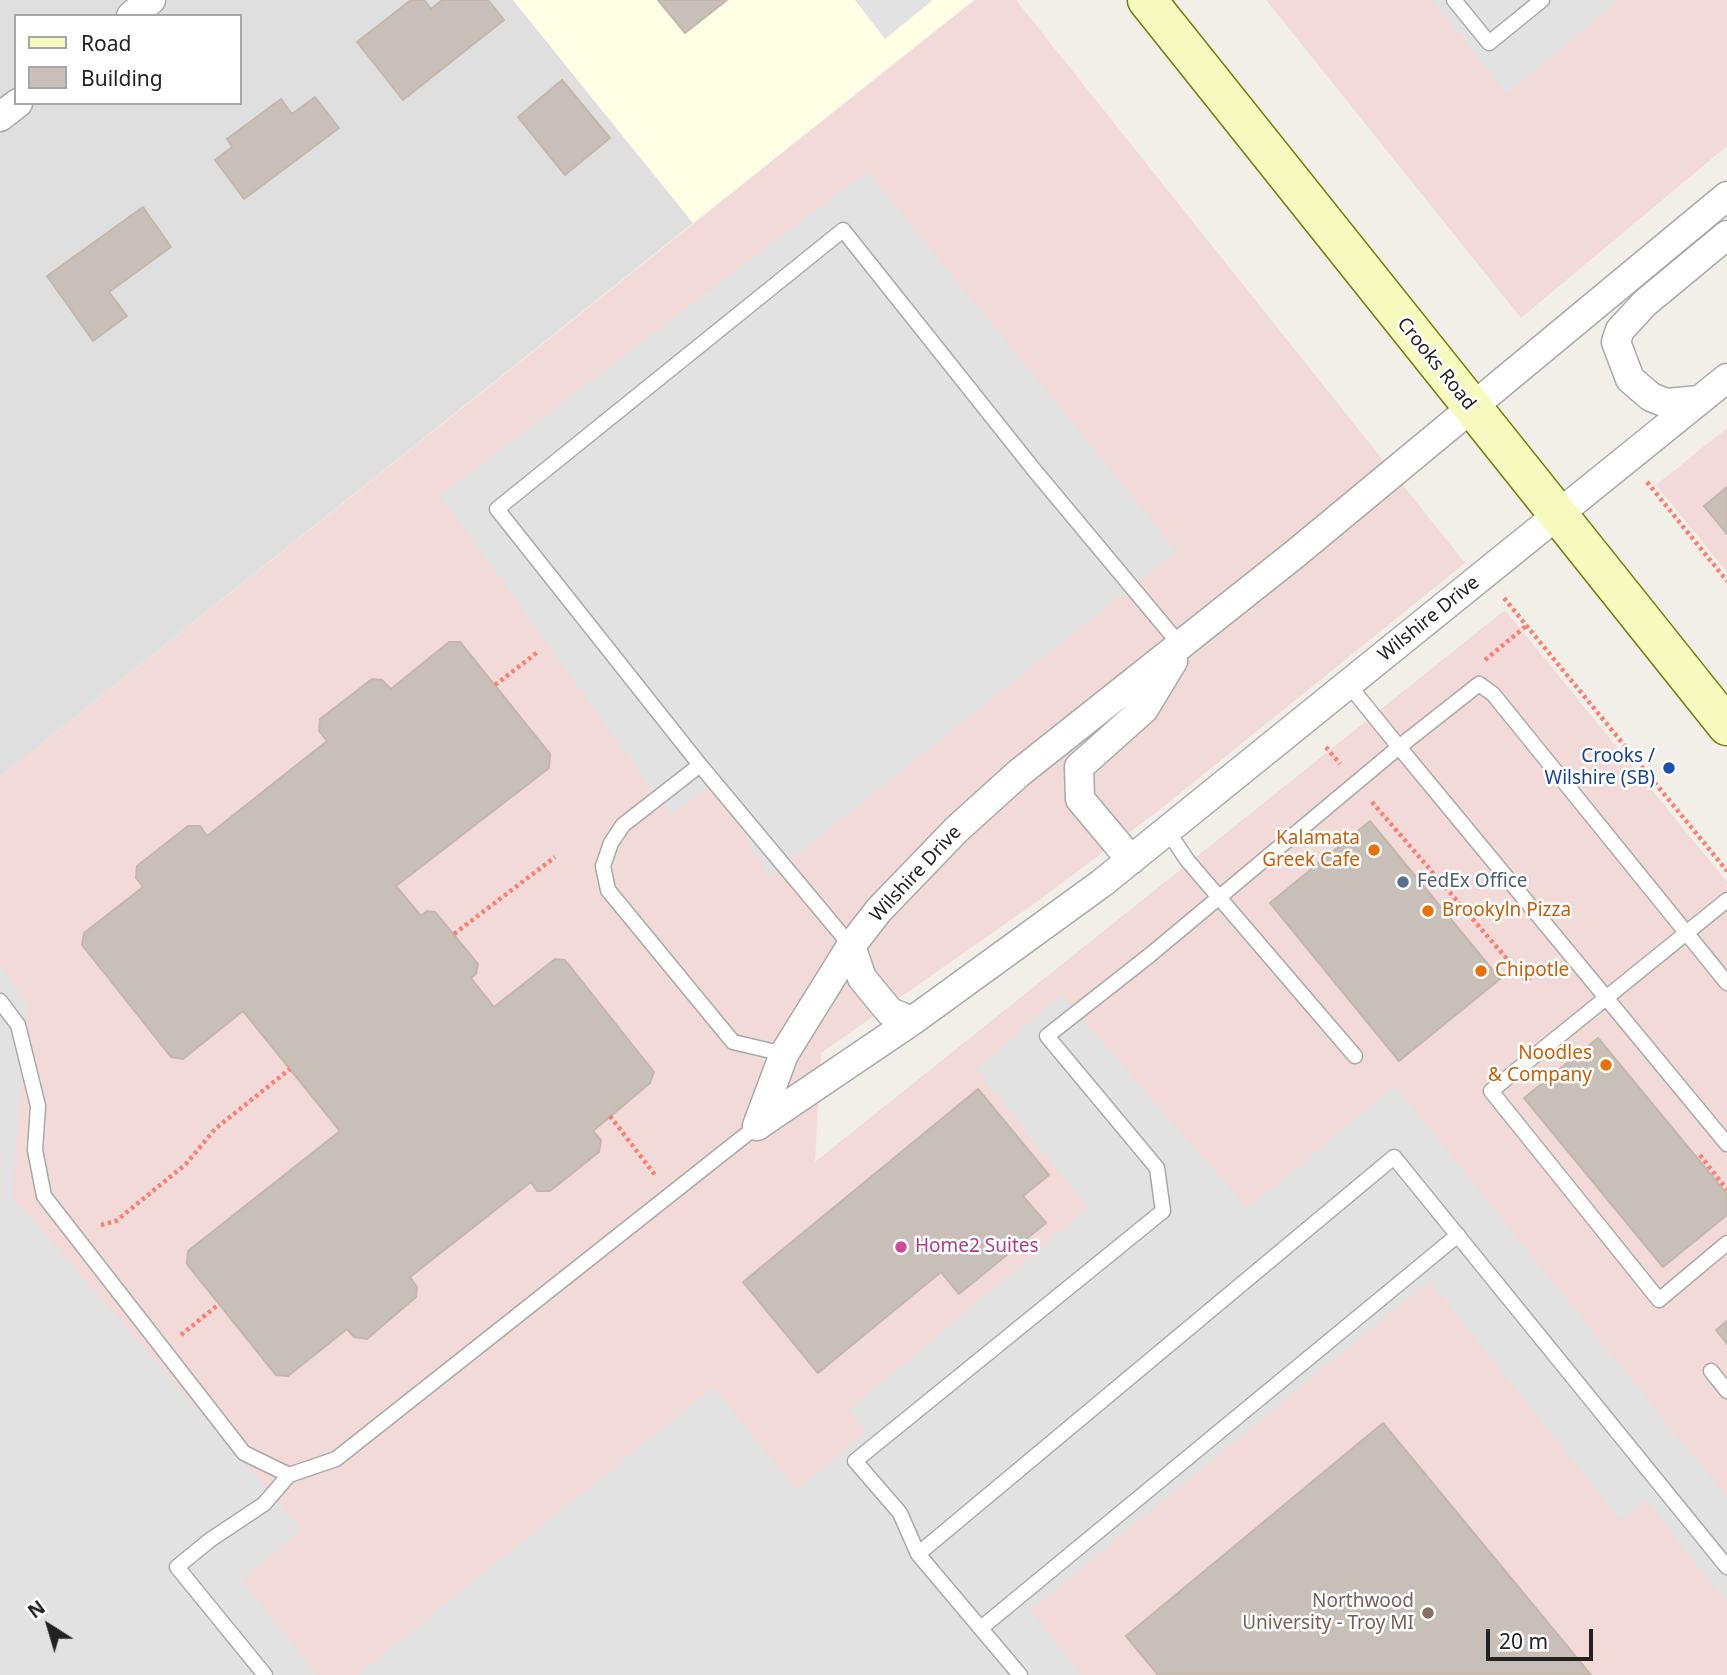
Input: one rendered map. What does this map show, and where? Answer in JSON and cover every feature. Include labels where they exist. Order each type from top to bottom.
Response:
[{"type":"main road","name":"Crooks Road","points":[[1147,0],[1727,726]]},
{"type":"street","points":[[134,14],[151,0]]},
{"type":"street","points":[[0,117],[15,105]]},
{"type":"street","name":"Wilshire Drive","points":[[757,1126],[784,1054],[851,946],[879,910],[937,850],[1018,773],[1181,646],[1727,196]]},
{"type":"street","points":[[1700,400],[1665,402],[1651,397],[1630,379],[1616,342],[1620,330],[1636,311],[1727,235]]},
{"type":"street","name":"Wilshire Drive","points":[[757,1126],[912,1021],[1131,860],[1727,378]]},
{"type":"street","name":"Wilshire Drive","points":[[1131,860],[1080,799],[1079,767],[1144,709],[1181,646]]},
{"type":"street","points":[[851,946],[862,978],[890,1012],[912,1021]]},
{"type":"lane","points":[[1454,0],[1489,43],[1542,0]]},
{"type":"lane","points":[[851,946],[700,765],[497,509],[843,230],[1035,471],[1181,646]]},
{"type":"lane","points":[[1348,684],[1727,1143]]},
{"type":"lane","points":[[1020,1675],[918,1554],[900,1513],[855,1461],[1163,1211],[1157,1168],[1047,1036],[1150,955],[1219,895],[1479,684],[1493,694],[1727,983]]},
{"type":"lane","points":[[700,765],[623,825],[611,844],[603,866],[608,890],[733,1042],[784,1054]]},
{"type":"lane","points":[[1167,830],[1187,860],[1355,1056]]},
{"type":"lane","points":[[1727,900],[1491,1091],[1659,1300],[1727,1243]]},
{"type":"lane","points":[[0,1001],[18,1025],[38,1106],[35,1150],[44,1196],[244,1452],[289,1475]]},
{"type":"lane","points":[[265,1675],[177,1567],[210,1540],[264,1504],[289,1475],[336,1460],[757,1126]]},
{"type":"lane","points":[[918,1554],[1394,1157],[1727,1567]]},
{"type":"lane","points":[[981,1628],[1458,1235]]},
{"type":"lane","points":[[1711,1371],[1727,1391]]},
{"type":"path","points":[[1642,476],[1727,581]]},
{"type":"path","points":[[1499,592],[1727,871]]},
{"type":"path","points":[[1484,660],[1526,626]]},
{"type":"path","points":[[495,685],[539,651]]},
{"type":"path","points":[[1326,747],[1343,767]]},
{"type":"path","points":[[1367,796],[1526,981],[1548,963],[1556,973]]},
{"type":"path","points":[[454,934],[555,857]]},
{"type":"path","points":[[101,1224],[116,1221],[186,1164],[215,1129],[290,1069]]},
{"type":"path","points":[[610,1116],[655,1175]]},
{"type":"path","points":[[177,1338],[219,1304]]},
{"type":"shaded area","points":[[0,0],[513,0],[693,223],[0,777]]},
{"type":"shaded area","points":[[513,0],[974,0],[693,223]]},
{"type":"shaded area","points":[[855,0],[933,0],[885,39]]},
{"type":"shaded area","points":[[974,0],[1016,0],[1465,563],[1158,811],[1035,903],[821,1053],[815,1162],[1505,610],[1727,882],[1727,1675],[0,1675],[0,777]]},
{"type":"shaded area","points":[[1266,0],[1727,0],[1727,146],[1521,318]]},
{"type":"shaded area","points":[[1431,0],[1619,0],[1507,94]]},
{"type":"shaded area","points":[[867,171],[1177,551],[769,877],[714,783],[670,815],[440,495]]},
{"type":"shaded area","points":[[1727,428],[1727,572],[1656,485]]},
{"type":"shaded area","points":[[0,966],[27,1002],[12,1197],[302,1529],[242,1581],[318,1675],[0,1675]]},
{"type":"shaded area","points":[[1061,995],[1247,1208],[1395,1086],[1727,1498],[1727,1603],[1646,1501],[1620,1520],[1429,1281],[1030,1611],[1082,1675],[357,1675],[713,1387],[796,1490],[866,1432],[849,1410],[1088,1208],[975,1069]]},
{"type":"building","points":[[411,0],[424,0],[431,9],[442,0],[488,0],[504,20],[403,100],[357,42]]},
{"type":"building","points":[[658,0],[727,0],[685,33]]},
{"type":"building","points":[[562,80],[610,138],[565,175],[518,117]]},
{"type":"building","points":[[315,97],[339,128],[244,199],[215,160],[232,147],[227,139],[281,99],[292,114]]},
{"type":"building","points":[[143,207],[171,247],[109,292],[127,316],[93,341],[47,276]]},
{"type":"building","points":[[1727,487],[1727,534],[1704,506]]},
{"type":"building","points":[[449,642],[460,642],[550,754],[549,768],[396,886],[421,916],[427,911],[435,912],[478,964],[476,974],[471,978],[494,1007],[555,959],[565,960],[654,1072],[650,1083],[593,1131],[601,1140],[599,1152],[550,1191],[537,1191],[531,1182],[410,1277],[417,1287],[416,1297],[367,1339],[354,1337],[347,1329],[288,1376],[276,1375],[187,1264],[188,1251],[340,1131],[243,1011],[183,1059],[171,1057],[82,945],[84,933],[143,887],[136,878],[137,866],[188,826],[200,826],[207,836],[327,741],[319,731],[320,719],[372,679],[382,680],[391,689]]},
{"type":"building","points":[[1370,821],[1500,979],[1399,1061],[1270,903]]},
{"type":"building","points":[[1598,1038],[1727,1194],[1727,1215],[1663,1267],[1524,1098]]},
{"type":"building","name":"Home2 Suites","points":[[978,1089],[1049,1175],[1023,1196],[1046,1223],[959,1294],[941,1272],[818,1373],[743,1282]]},
{"type":"building","points":[[1727,1321],[1727,1344],[1716,1330]]},
{"type":"building","points":[[1383,1423],[1591,1675],[1158,1675],[1126,1636]]},
{"type":"place","name":"Crooks / Wilshire (SB)","points":[[1669,768]]},
{"type":"place","name":"Kalamata Greek Cafe","points":[[1374,850]]},
{"type":"place","name":"FedEx Office","points":[[1403,882]]},
{"type":"place","name":"Brookyln Pizza","points":[[1428,911]]},
{"type":"place","name":"Chipotle","points":[[1481,971]]},
{"type":"place","name":"Noodles & Company","points":[[1606,1065]]},
{"type":"place","name":"Home2 Suites","points":[[901,1247]]},
{"type":"place","name":"Northwood University - Troy MI","points":[[1428,1613]]}]
